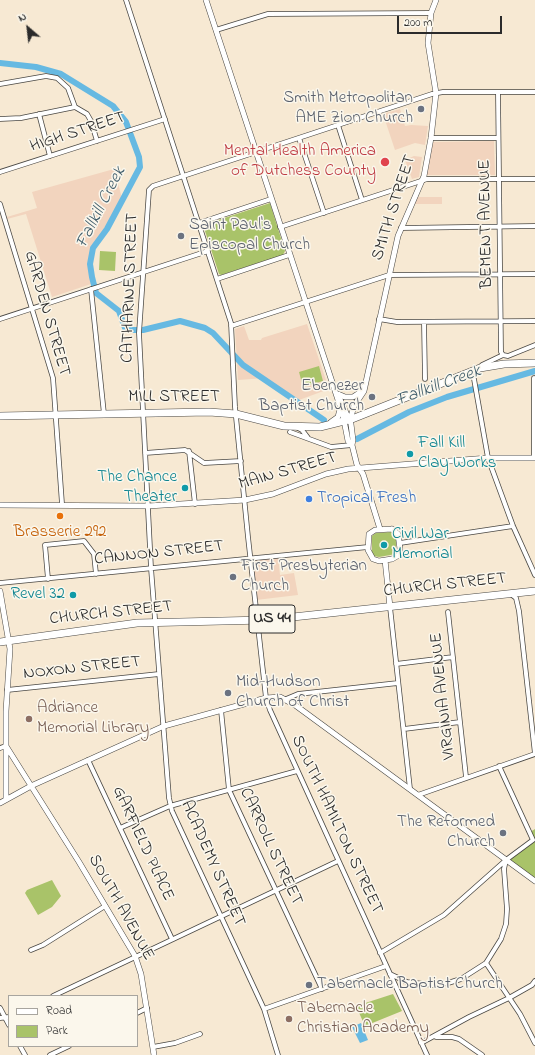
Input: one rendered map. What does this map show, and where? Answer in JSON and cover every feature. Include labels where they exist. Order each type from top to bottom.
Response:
[{"type":"highway","name":"MILL STREET","points":[[0,416],[209,412],[236,414],[276,425],[298,428],[320,427],[347,421],[470,371],[486,366],[511,363],[535,363]]},
{"type":"highway","name":"CHURCH STREET","points":[[0,642],[125,624],[258,620],[512,595],[535,591]]},
{"type":"street","name":"SOUTH HAMILTON STREET","points":[[126,0],[208,250],[231,326],[236,414],[266,698],[274,722],[426,1055]]},
{"type":"street","points":[[206,0],[289,255],[335,392],[347,421]]},
{"type":"street","name":"SMITH STREET","points":[[347,421],[353,408],[363,394],[388,276],[401,228],[420,181],[424,176],[431,138],[436,93],[428,47],[431,13],[435,0]]},
{"type":"street","points":[[216,30],[268,14],[431,13]]},
{"type":"street","points":[[0,84],[46,76],[57,78],[68,88],[75,107],[87,114],[91,121],[97,141]]},
{"type":"street","name":"BEMENT AVENUE","points":[[498,92],[501,352],[504,355]]},
{"type":"street","points":[[183,176],[436,93],[535,92]]},
{"type":"street","points":[[0,119],[21,118],[75,107]]},
{"type":"street","points":[[39,114],[50,156]]},
{"type":"street","name":"HIGH STREET","points":[[0,172],[165,119]]},
{"type":"street","points":[[338,125],[362,200]]},
{"type":"street","points":[[299,138],[324,213]]},
{"type":"street","points":[[431,138],[498,138]]},
{"type":"street","name":"CATHARINE STREET","points":[[148,506],[139,328],[149,191],[153,186],[183,176]]},
{"type":"street","points":[[280,227],[427,179],[535,179]]},
{"type":"street","points":[[199,223],[271,199]]},
{"type":"street","name":"GARDEN STREET","points":[[0,204],[31,309],[51,368],[61,473],[62,504]]},
{"type":"street","points":[[401,228],[535,226]]},
{"type":"street","points":[[0,320],[208,250]]},
{"type":"street","points":[[217,279],[289,255]]},
{"type":"street","points":[[231,326],[388,276],[535,274]]},
{"type":"street","points":[[93,289],[104,414]]},
{"type":"street","points":[[379,319],[395,322],[535,321]]},
{"type":"street","points":[[424,322],[425,379]]},
{"type":"street","points":[[535,345],[508,356],[504,355],[470,371],[476,390],[488,458],[513,526],[535,575]]},
{"type":"street","points":[[534,378],[535,458]]},
{"type":"street","points":[[335,392],[343,397],[353,397],[361,391],[364,385]]},
{"type":"street","points":[[335,392],[347,421],[348,440],[352,445],[380,529]]},
{"type":"street","points":[[358,401],[356,406],[358,411],[366,414]]},
{"type":"street","points":[[320,427],[337,419],[340,414],[340,406]]},
{"type":"street","points":[[298,428],[302,430],[310,440]]},
{"type":"street","points":[[290,432],[334,447],[352,445]]},
{"type":"street","points":[[145,454],[185,450],[189,451],[204,462],[241,461]]},
{"type":"street","points":[[189,451],[195,504]]},
{"type":"street","name":"MAIN STREET","points":[[0,505],[62,504],[148,506],[245,500],[280,491],[334,472],[359,468],[488,458],[535,458]]},
{"type":"street","name":"ACADEMY STREET","points":[[148,506],[151,568],[170,806],[264,1009],[278,1055]]},
{"type":"street","points":[[400,543],[513,526]]},
{"type":"street","points":[[389,528],[396,530],[400,543],[400,553],[398,557],[385,560],[373,559],[369,554],[369,534],[380,529],[389,528]]},
{"type":"street","points":[[48,579],[45,544],[84,541],[94,554],[96,574]]},
{"type":"street","name":"CANNON STREET","points":[[0,583],[368,547]]},
{"type":"street","points":[[385,560],[410,789]]},
{"type":"street","points":[[0,590],[9,641],[6,799]]},
{"type":"street","points":[[418,795],[535,754],[519,611],[516,598],[512,595]]},
{"type":"street","name":"VIRGINIA AVENUE","points":[[448,612],[466,777]]},
{"type":"street","points":[[396,664],[453,657]]},
{"type":"street","name":"NOXON STREET","points":[[7,690],[160,674]]},
{"type":"street","points":[[286,699],[298,694],[398,683]]},
{"type":"street","points":[[0,803],[30,786],[164,726],[266,698],[280,697],[286,699],[535,881]]},
{"type":"street","name":"CARROLL STREET","points":[[221,710],[229,790],[322,989]]},
{"type":"street","points":[[404,729],[460,722]]},
{"type":"street","points":[[0,748],[6,746]]},
{"type":"street","name":"SOUTH AVENUE","points":[[6,746],[135,956],[141,974],[154,1055]]},
{"type":"street","name":"GARFIELD PLACE","points":[[88,760],[172,939]]},
{"type":"street","points":[[380,953],[444,915],[506,860],[531,842],[532,837],[499,766]]},
{"type":"street","points":[[120,828],[170,806],[296,771]]},
{"type":"street","points":[[390,974],[407,982],[434,985],[461,979],[486,963],[501,939],[506,924],[507,909],[504,869],[506,860]]},
{"type":"street","points":[[55,995],[338,861]]},
{"type":"street","points":[[31,950],[43,945],[105,906]]},
{"type":"street","points":[[486,963],[520,1014],[535,1043]]},
{"type":"street","points":[[264,1009],[386,966]]},
{"type":"street","points":[[421,1043],[447,1031],[469,1016],[509,998],[532,985],[535,981]]},
{"type":"street","points":[[0,1008],[5,1017]]},
{"type":"street","points":[[138,1012],[147,1008]]},
{"type":"street","points":[[153,1047],[175,1043],[200,1034]]},
{"type":"street","points":[[430,1038],[442,1036],[459,1039],[482,1055]]},
{"type":"street","points":[[50,1055],[67,1047]]},
{"type":"shaded area","points":[[400,109],[405,126],[428,126],[425,145],[415,143],[395,150],[383,114]]},
{"type":"shaded area","points":[[494,141],[495,175],[426,175],[433,142]]},
{"type":"shaded area","points":[[414,156],[422,157],[419,177],[412,179],[405,160]]},
{"type":"shaded area","points":[[114,169],[122,198],[106,229],[90,252],[89,271],[91,284],[52,297],[26,214],[7,219],[7,217],[37,208],[32,192]]},
{"type":"shaded area","points":[[417,197],[442,197],[442,204],[414,204]]},
{"type":"shaded area","points":[[307,324],[329,389],[299,400],[265,378],[238,380],[235,329],[244,326],[249,340],[261,340],[262,338]]},
{"type":"shaded area","points":[[278,556],[280,575],[294,573],[298,595],[256,600],[251,558]]},
{"type":"green space","points":[[270,203],[285,251],[283,255],[221,275],[219,274],[204,228],[206,224]]},
{"type":"green space","points":[[100,251],[116,252],[115,271],[99,270]]},
{"type":"green space","points":[[319,366],[323,381],[303,387],[299,372]]},
{"type":"green space","points":[[392,532],[396,537],[396,554],[379,557],[374,556],[372,553],[372,536],[376,533]]},
{"type":"green space","points":[[535,829],[535,881],[506,860],[531,842],[530,832]]},
{"type":"green space","points":[[52,880],[61,896],[52,907],[38,915],[25,893],[27,890]]},
{"type":"green space","points":[[393,994],[402,1011],[365,1026],[356,1006]]},
{"type":"water","points":[[361,1023],[368,1040],[360,1043],[352,1027]]},
{"type":"waterway","name":"Fallkill Creek","points":[[0,63],[36,67],[61,74],[113,106],[126,122],[139,157],[140,167],[107,229],[93,248],[90,264],[96,293],[119,311],[125,328],[129,330],[143,330],[180,321],[205,328],[213,333],[243,365],[324,420]]},
{"type":"waterway","name":"Fallkill Creek","points":[[357,439],[409,412],[447,397],[535,371]]},
{"type":"place","name":"Smith Metropolitan AME Zion Church","points":[[421,109]]},
{"type":"place","name":"Mental Health America of Dutchess County","points":[[385,162]]},
{"type":"place","name":"Saint Paul's Episcopal Church","points":[[181,236]]},
{"type":"place","name":"Ebenezer Baptist Church","points":[[372,397]]},
{"type":"place","name":"Fall Kill Clay Works","points":[[410,454]]},
{"type":"place","name":"The Chance Theater","points":[[185,488]]},
{"type":"place","name":"Tropical Fresh","points":[[309,499]]},
{"type":"place","name":"Brasserie 292","points":[[60,516]]},
{"type":"place","name":"Civil War Memorial","points":[[384,545]]},
{"type":"place","name":"First Presbyterian Church","points":[[233,577]]},
{"type":"place","name":"Revel 32","points":[[73,595]]},
{"type":"place","name":"Mid-Hudson Church of Christ","points":[[228,693]]},
{"type":"place","name":"Adriance Memorial Library","points":[[29,719]]},
{"type":"place","name":"The Reformed Church","points":[[503,833]]},
{"type":"place","name":"Tabernacle Baptist Church","points":[[309,985]]},
{"type":"place","name":"Tabernacle Christian Academy","points":[[289,1019]]}]
